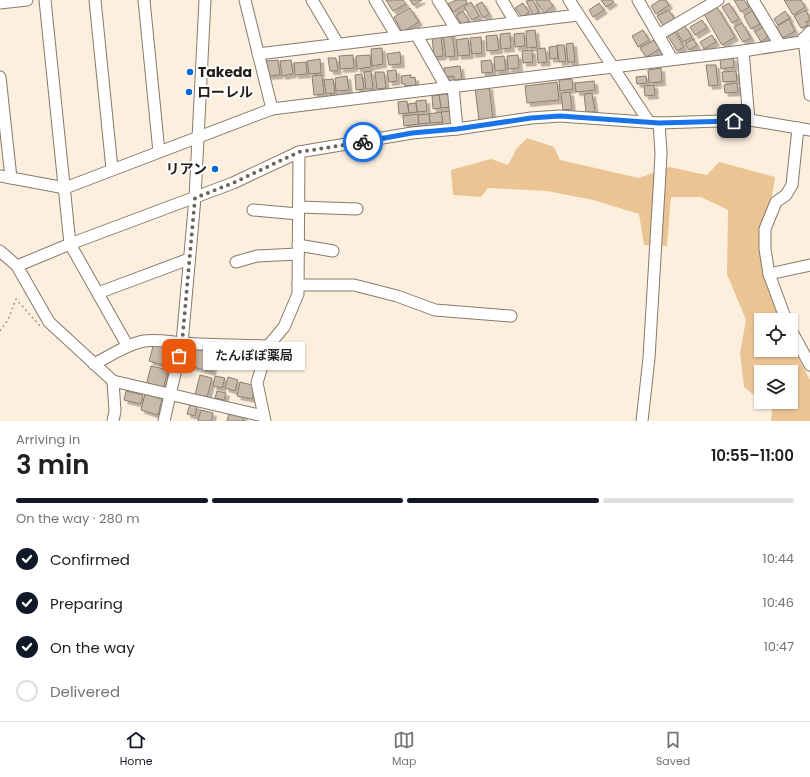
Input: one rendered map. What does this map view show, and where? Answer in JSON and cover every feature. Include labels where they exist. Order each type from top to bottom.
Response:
[{"type":"street","points":[[0,3],[21,0]]},
{"type":"street","points":[[45,0],[70,244],[127,345]]},
{"type":"street","points":[[95,0],[112,169]]},
{"type":"street","points":[[144,0],[160,152]]},
{"type":"street","points":[[164,421],[182,343],[195,198],[206,0]]},
{"type":"street","points":[[245,0],[272,109]]},
{"type":"street","points":[[312,0],[338,44]]},
{"type":"street","points":[[375,0],[397,37]]},
{"type":"street","points":[[438,0],[456,30]]},
{"type":"street","points":[[502,0],[515,22]]},
{"type":"street","points":[[570,0],[578,15],[613,67],[654,123],[660,173],[649,358],[642,421]]},
{"type":"street","points":[[638,0],[672,59]]},
{"type":"street","points":[[658,35],[699,5],[718,0]]},
{"type":"street","points":[[753,0],[780,45]]},
{"type":"street","points":[[258,54],[578,15]]},
{"type":"street","points":[[416,34],[450,86],[457,129]]},
{"type":"street","points":[[0,77],[5,177],[65,188],[272,109],[743,51],[801,42],[807,35]]},
{"type":"street","points":[[807,35],[810,95]]},
{"type":"street","points":[[743,51],[749,120]]},
{"type":"street","points":[[17,266],[70,244],[233,183],[299,152],[412,133],[457,129],[531,118],[560,116],[654,123],[749,120],[810,130]]},
{"type":"street","points":[[784,313],[770,274],[765,249],[765,229],[776,202],[786,194],[792,184],[798,128]]},
{"type":"street","points":[[0,251],[17,266],[49,322],[94,364],[118,383],[264,418],[257,383],[268,346],[284,327],[298,294],[299,152]]},
{"type":"street","points":[[253,210],[357,209]]},
{"type":"street","points":[[236,262],[257,256],[298,250],[333,251]]},
{"type":"street","points":[[98,293],[190,259]]},
{"type":"street","points":[[770,274],[810,265]]},
{"type":"street","points":[[298,285],[354,285],[397,296],[435,310],[511,316]]},
{"type":"street","points":[[94,364],[119,352],[127,345],[144,341],[162,340],[182,343],[268,346]]},
{"type":"street","points":[[805,343],[810,365]]},
{"type":"street","points":[[113,421],[118,383]]},
{"type":"street","points":[[118,383],[119,421]]},
{"type":"path","points":[[0,331],[8,320],[16,300],[41,327]]},
{"type":"shaded area","points":[[527,138],[554,147],[560,160],[639,178],[669,167],[707,175],[719,162],[775,177],[771,202],[759,239],[778,313],[754,313],[754,357],[798,357],[810,380],[810,421],[771,421],[772,410],[771,409],[798,409],[798,365],[754,365],[754,395],[744,387],[740,353],[746,320],[727,274],[728,210],[701,197],[671,197],[667,246],[644,245],[639,214],[593,200],[547,191],[488,188],[481,197],[453,195],[451,170],[491,159],[508,165],[517,148]]},
{"type":"building","points":[[386,0],[403,0],[406,4],[393,11]]},
{"type":"building","points":[[410,0],[422,0],[413,5]]},
{"type":"building","points":[[456,0],[466,0],[467,3],[453,12],[448,4]]},
{"type":"building","points":[[533,0],[539,12],[533,15],[526,1]]},
{"type":"building","points":[[535,0],[549,0],[553,6],[544,13]]},
{"type":"building","points":[[601,0],[612,0],[614,2],[606,7]]},
{"type":"building","points":[[660,0],[666,0],[669,5],[656,14],[651,6]]},
{"type":"building","points":[[734,0],[744,0],[749,7],[741,12]]},
{"type":"building","points":[[784,0],[801,0],[805,7],[793,15]]},
{"type":"building","points":[[471,2],[479,16],[472,20],[464,7]]},
{"type":"building","points":[[482,2],[489,14],[483,18],[476,5]]},
{"type":"building","points":[[523,3],[529,12],[522,17],[515,8]]},
{"type":"building","points":[[599,3],[604,10],[593,17],[589,10]]},
{"type":"building","points":[[729,3],[739,19],[732,23],[722,7]]},
{"type":"building","points":[[717,7],[735,37],[722,45],[704,14]]},
{"type":"building","points":[[410,8],[419,22],[402,32],[394,17]]},
{"type":"building","points":[[669,10],[675,20],[664,27],[657,16]]},
{"type":"building","points":[[806,10],[810,20],[806,22],[808,25],[801,28],[794,16]]},
{"type":"building","points":[[463,11],[469,21],[462,25],[456,16]]},
{"type":"building","points":[[752,11],[760,24],[751,29],[744,16]]},
{"type":"building","points":[[785,11],[790,18],[778,25],[774,19]]},
{"type":"building","points":[[789,19],[795,31],[783,38],[776,27]]},
{"type":"building","points":[[702,20],[707,28],[695,35],[690,27]]},
{"type":"building","points":[[742,23],[751,38],[743,42],[734,27]]},
{"type":"building","points":[[685,26],[692,37],[683,42],[676,31]]},
{"type":"building","points":[[763,27],[768,37],[761,42],[755,32]]},
{"type":"building","points":[[535,30],[537,47],[527,48],[526,31]]},
{"type":"building","points":[[643,30],[649,40],[638,47],[632,36]]},
{"type":"building","points":[[675,32],[684,47],[677,51],[668,36]]},
{"type":"building","points":[[452,33],[455,56],[446,57],[443,34]]},
{"type":"building","points":[[510,33],[511,48],[501,49],[500,34]]},
{"type":"building","points":[[524,33],[525,46],[515,47],[514,34]]},
{"type":"building","points":[[441,35],[443,56],[434,57],[432,36]]},
{"type":"building","points":[[497,35],[499,50],[487,51],[486,36]]},
{"type":"building","points":[[712,35],[716,42],[704,49],[700,42]]},
{"type":"building","points":[[481,37],[482,53],[472,54],[470,38]]},
{"type":"building","points":[[468,38],[470,55],[458,56],[456,40]]},
{"type":"building","points":[[693,39],[697,45],[689,50],[685,44]]},
{"type":"building","points":[[654,40],[660,49],[646,57],[640,48]]},
{"type":"building","points":[[573,43],[575,62],[568,62],[566,44]]},
{"type":"building","points":[[557,45],[564,45],[566,61],[559,62]]},
{"type":"building","points":[[557,46],[558,58],[550,59],[549,47]]},
{"type":"building","points":[[382,48],[383,64],[372,66],[371,49]]},
{"type":"building","points":[[545,48],[547,62],[538,63],[537,49]]},
{"type":"building","points":[[532,50],[533,62],[523,63],[522,51]]},
{"type":"building","points":[[400,52],[401,64],[389,65],[387,54]]},
{"type":"building","points":[[353,55],[354,68],[340,69],[339,56]]},
{"type":"building","points":[[370,55],[371,67],[357,69],[356,56]]},
{"type":"building","points":[[518,55],[519,68],[508,69],[507,56]]},
{"type":"building","points":[[504,56],[506,70],[495,71],[494,57]]},
{"type":"building","points":[[733,57],[734,67],[721,69],[720,59]]},
{"type":"building","points":[[328,58],[336,58],[338,71],[330,71]]},
{"type":"building","points":[[320,59],[321,73],[309,74],[307,61]]},
{"type":"building","points":[[278,60],[280,75],[268,76],[266,61]]},
{"type":"building","points":[[291,60],[293,74],[282,76],[280,61]]},
{"type":"building","points":[[491,60],[493,72],[482,73],[481,61]]},
{"type":"building","points":[[306,62],[307,74],[295,75],[294,63]]},
{"type":"building","points":[[706,65],[716,65],[718,85],[709,86]]},
{"type":"building","points":[[460,66],[462,79],[454,80],[454,76],[445,77],[444,68]]},
{"type":"building","points":[[661,68],[662,82],[649,83],[648,70]]},
{"type":"building","points":[[396,70],[397,81],[389,82],[387,71]]},
{"type":"building","points":[[371,71],[373,89],[366,89],[364,72]]},
{"type":"building","points":[[736,71],[737,81],[723,82],[722,72]]},
{"type":"building","points":[[375,72],[384,72],[386,88],[377,89]]},
{"type":"building","points":[[362,74],[364,89],[356,90],[355,75]]},
{"type":"building","points":[[322,75],[324,94],[314,95],[312,76]]},
{"type":"building","points":[[411,75],[411,78],[415,77],[416,85],[406,86],[405,84],[402,84],[401,76]]},
{"type":"building","points":[[347,76],[349,90],[336,91],[335,78]]},
{"type":"building","points":[[646,76],[647,83],[637,84],[636,77]]},
{"type":"building","points":[[333,79],[335,93],[326,94],[324,80]]},
{"type":"building","points":[[572,79],[573,89],[560,91],[559,80]]},
{"type":"building","points":[[594,81],[595,90],[576,92],[575,83]]},
{"type":"building","points":[[557,82],[559,100],[527,103],[525,86]]},
{"type":"building","points":[[737,83],[738,92],[725,93],[724,85]]},
{"type":"building","points":[[654,85],[655,95],[645,96],[644,86]]},
{"type":"building","points":[[489,86],[493,119],[479,120],[475,88]]},
{"type":"building","points":[[570,92],[572,109],[563,110],[561,93]]},
{"type":"building","points":[[592,93],[595,112],[586,112],[584,94]]},
{"type":"building","points":[[449,94],[451,107],[441,108],[439,95]]},
{"type":"building","points":[[439,95],[441,108],[433,109],[432,96]]},
{"type":"building","points":[[426,100],[427,111],[417,112],[416,101]]},
{"type":"building","points":[[407,101],[409,113],[399,114],[398,102]]},
{"type":"building","points":[[416,103],[417,112],[409,113],[408,104]]},
{"type":"building","points":[[452,111],[453,125],[443,126],[441,112]]},
{"type":"building","points":[[441,112],[443,122],[430,123],[429,114]]},
{"type":"building","points":[[418,114],[419,124],[404,126],[403,116]]},
{"type":"building","points":[[429,114],[430,123],[419,124],[418,115]]},
{"type":"building","points":[[154,343],[176,348],[171,367],[149,361]]},
{"type":"building","points":[[191,348],[216,354],[212,372],[186,365]]},
{"type":"building","points":[[151,366],[168,370],[163,390],[146,386]]},
{"type":"building","points":[[200,375],[212,378],[207,398],[195,395]]},
{"type":"building","points":[[215,376],[225,378],[222,388],[213,386]]},
{"type":"building","points":[[228,377],[238,380],[235,391],[225,388]]},
{"type":"building","points":[[240,382],[256,386],[252,399],[237,396]]},
{"type":"building","points":[[126,391],[143,395],[141,404],[124,400]]},
{"type":"building","points":[[217,391],[226,393],[224,400],[215,398]]},
{"type":"building","points":[[145,394],[162,399],[158,415],[141,410]]},
{"type":"building","points":[[190,404],[197,406],[195,416],[187,414]]},
{"type":"building","points":[[201,410],[213,413],[211,421],[198,421]]},
{"type":"building","points":[[229,413],[244,416],[243,421],[227,421]]},
{"type":"way so far","points":[[179,356],[182,343],[195,198],[233,183],[299,152],[363,142]]},
{"type":"place","name":"Takeda","points":[[190,72]]},
{"type":"place","name":"ローレル","points":[[189,92]]},
{"type":"place","name":"リアン","points":[[215,169]]},
{"type":"place","name":"たんぽぽ薬局","points":[[179,356]]},
{"type":"route","points":[[363,142],[412,133],[457,129],[531,118],[560,116],[659,123],[734,121]]}]
